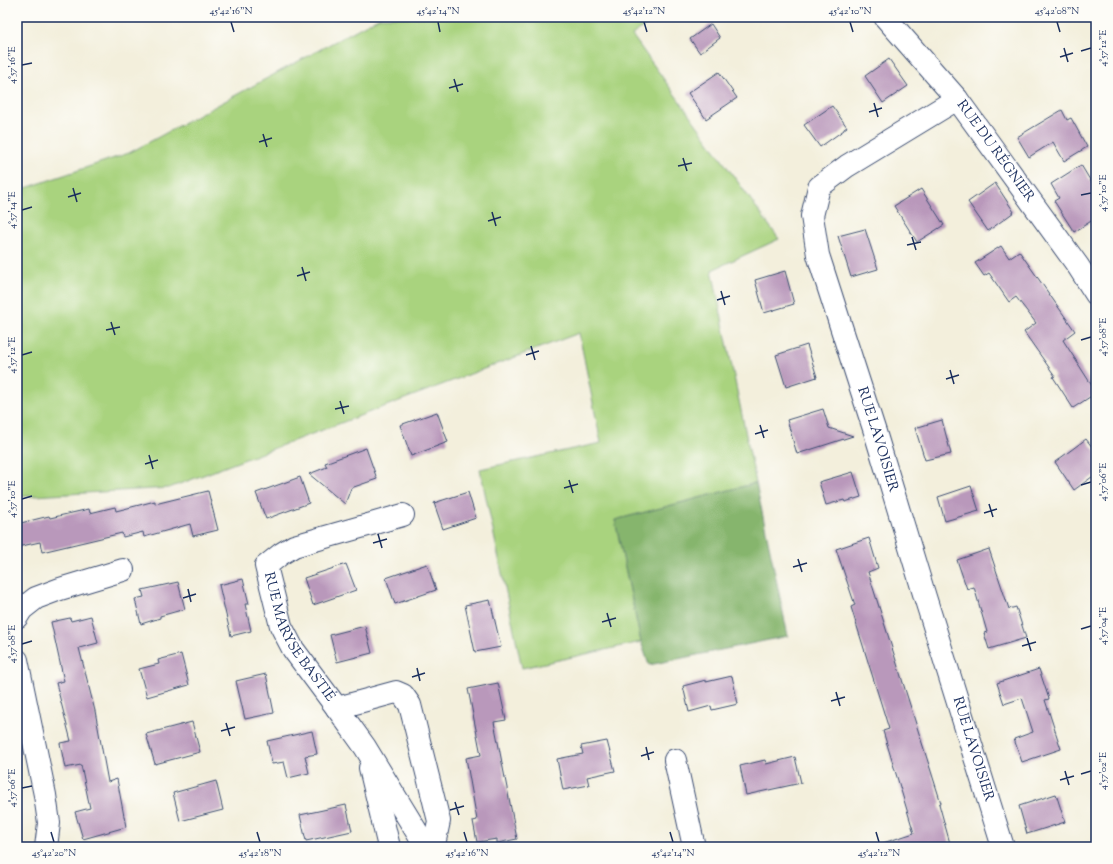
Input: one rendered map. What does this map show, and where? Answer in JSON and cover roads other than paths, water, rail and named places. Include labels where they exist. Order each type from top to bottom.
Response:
[{"type":"street","name":"RUE DU RÉGNIER","points":[[885,17],[957,99],[1078,266],[1096,294]]},
{"type":"street","name":"RUE LAVOISIER","points":[[957,99],[847,166],[819,188],[812,216],[818,255],[873,424],[1003,847]]},
{"type":"street","name":"RUE MARYSE BASTIÉ","points":[[337,708],[396,692],[403,695],[410,705],[439,821],[435,840],[428,847],[364,747],[293,649],[281,626],[266,566],[294,546],[403,514]]},
{"type":"street","points":[[17,617],[22,609],[36,598],[60,589],[123,570]]},
{"type":"street","points":[[17,660],[45,795],[49,823],[46,847]]},
{"type":"street","name":"RUE MARYSE BASTIÉ","points":[[364,747],[389,847]]},
{"type":"street","points":[[675,760],[694,847]]}]
